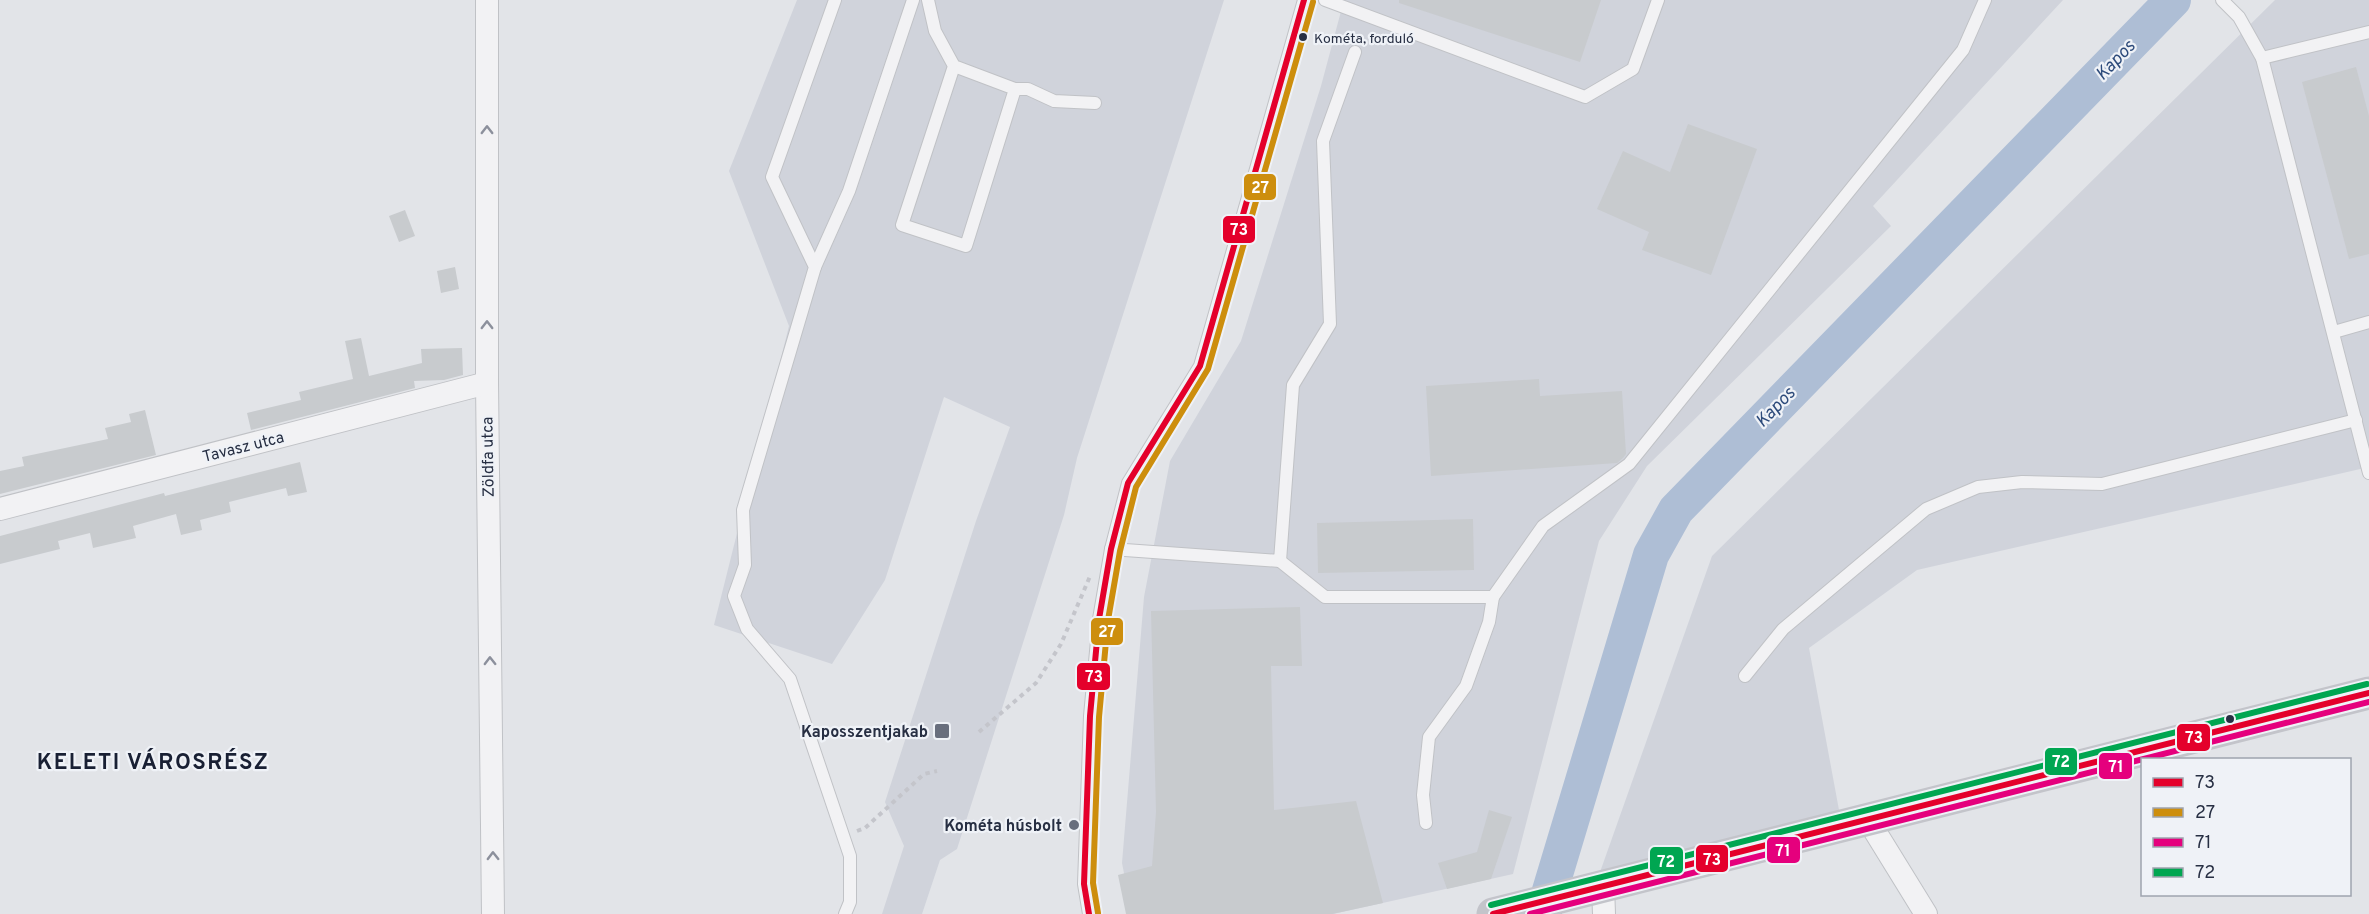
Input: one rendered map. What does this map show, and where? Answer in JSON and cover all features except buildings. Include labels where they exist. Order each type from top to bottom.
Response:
[{"type":"street","name":"Zöldfa utca","points":[[487,0],[487,384],[493,914]]},
{"type":"street","name":"Tavasz utca","points":[[0,509],[487,384]]},
{"type":"street","points":[[1494,914],[1596,897],[1868,820],[2369,693]]},
{"type":"street","points":[[1868,820],[1926,914]]},
{"type":"lane","points":[[815,267],[772,177],[835,0]]},
{"type":"lane","points":[[845,914],[850,902],[850,855],[790,679],[747,629],[734,596],[745,565],[743,510],[815,267],[849,191],[914,0]]},
{"type":"lane","points":[[928,0],[935,31],[954,66],[1015,89],[1028,89],[1054,101],[1095,103]]},
{"type":"lane","points":[[1089,914],[1084,884],[1090,716],[1099,619],[1111,549],[1128,483],[1200,366],[1304,0]]},
{"type":"lane","points":[[1325,0],[1585,97],[1633,69],[1658,0]]},
{"type":"lane","points":[[1426,823],[1423,795],[1429,737],[1466,686],[1489,622],[1493,597],[1543,525],[1629,464],[1963,50],[1985,0]]},
{"type":"lane","points":[[2222,0],[2238,18],[2262,58],[2369,473]]},
{"type":"lane","points":[[2262,58],[2369,32]]},
{"type":"lane","points":[[1280,561],[1293,385],[1330,324],[1323,141],[1355,52]]},
{"type":"lane","points":[[954,66],[902,225],[966,246],[1015,89]]},
{"type":"lane","points":[[2334,332],[2369,322]]},
{"type":"lane","points":[[1746,676],[1783,629],[1926,509],[1968,491],[1978,487],[2022,482],[2102,484],[2356,420]]},
{"type":"lane","points":[[1111,549],[1280,561],[1325,597],[1493,597]]},
{"type":"path","points":[[979,732],[1036,683],[1061,644],[1088,579],[1111,549]]},
{"type":"path","points":[[843,837],[865,828],[924,774],[937,771]]},
{"type":"shaded area","points":[[797,0],[1224,0],[1077,458],[1064,515],[957,849],[940,860],[922,914],[882,914],[904,846],[885,802],[976,521],[1010,427],[944,397],[885,580],[832,664],[714,625],[789,326],[729,171]]},
{"type":"shaded area","points":[[1344,0],[2063,0],[1873,206],[1891,226],[1647,466],[1599,541],[1513,874],[1333,914],[1132,914],[1122,863],[1144,597],[1170,461],[1241,341],[1321,86]]},
{"type":"shaded area","points":[[2275,0],[2369,0],[2369,467],[1917,570],[1809,648],[1844,837],[1588,906],[1712,556]]},
{"type":"waterway","name":"Kapos","points":[[1543,914],[1651,555],[1676,510],[2173,0]]},
{"type":"transit line","name":"73","points":[[1089,914],[1084,884],[1090,716],[1099,619],[1111,549],[1128,483],[1200,366],[1304,0]]},
{"type":"transit line","name":"27","points":[[1098,913],[1093,883],[1099,717],[1108,620],[1120,551],[1136,487],[1208,369],[1313,2]]},
{"type":"transit line","name":"72","points":[[1491,905],[2367,684]]},
{"type":"transit line","name":"73","points":[[1493,914],[2369,693]]},
{"type":"transit line","name":"71","points":[[2147,758],[2369,702]]},
{"type":"transit line","name":"71","points":[[1530,914],[2141,760]]},
{"type":"place","name":"Kométa, forduló","points":[[1303,37]]},
{"type":"place","name":"Kaposszentjakab","points":[[942,731]]},
{"type":"place","name":"Kométa húsbolt","points":[[1074,825]]},
{"type":"district","name":"KELETI VÁROSRÉSZ","points":[[153,761]]}]
